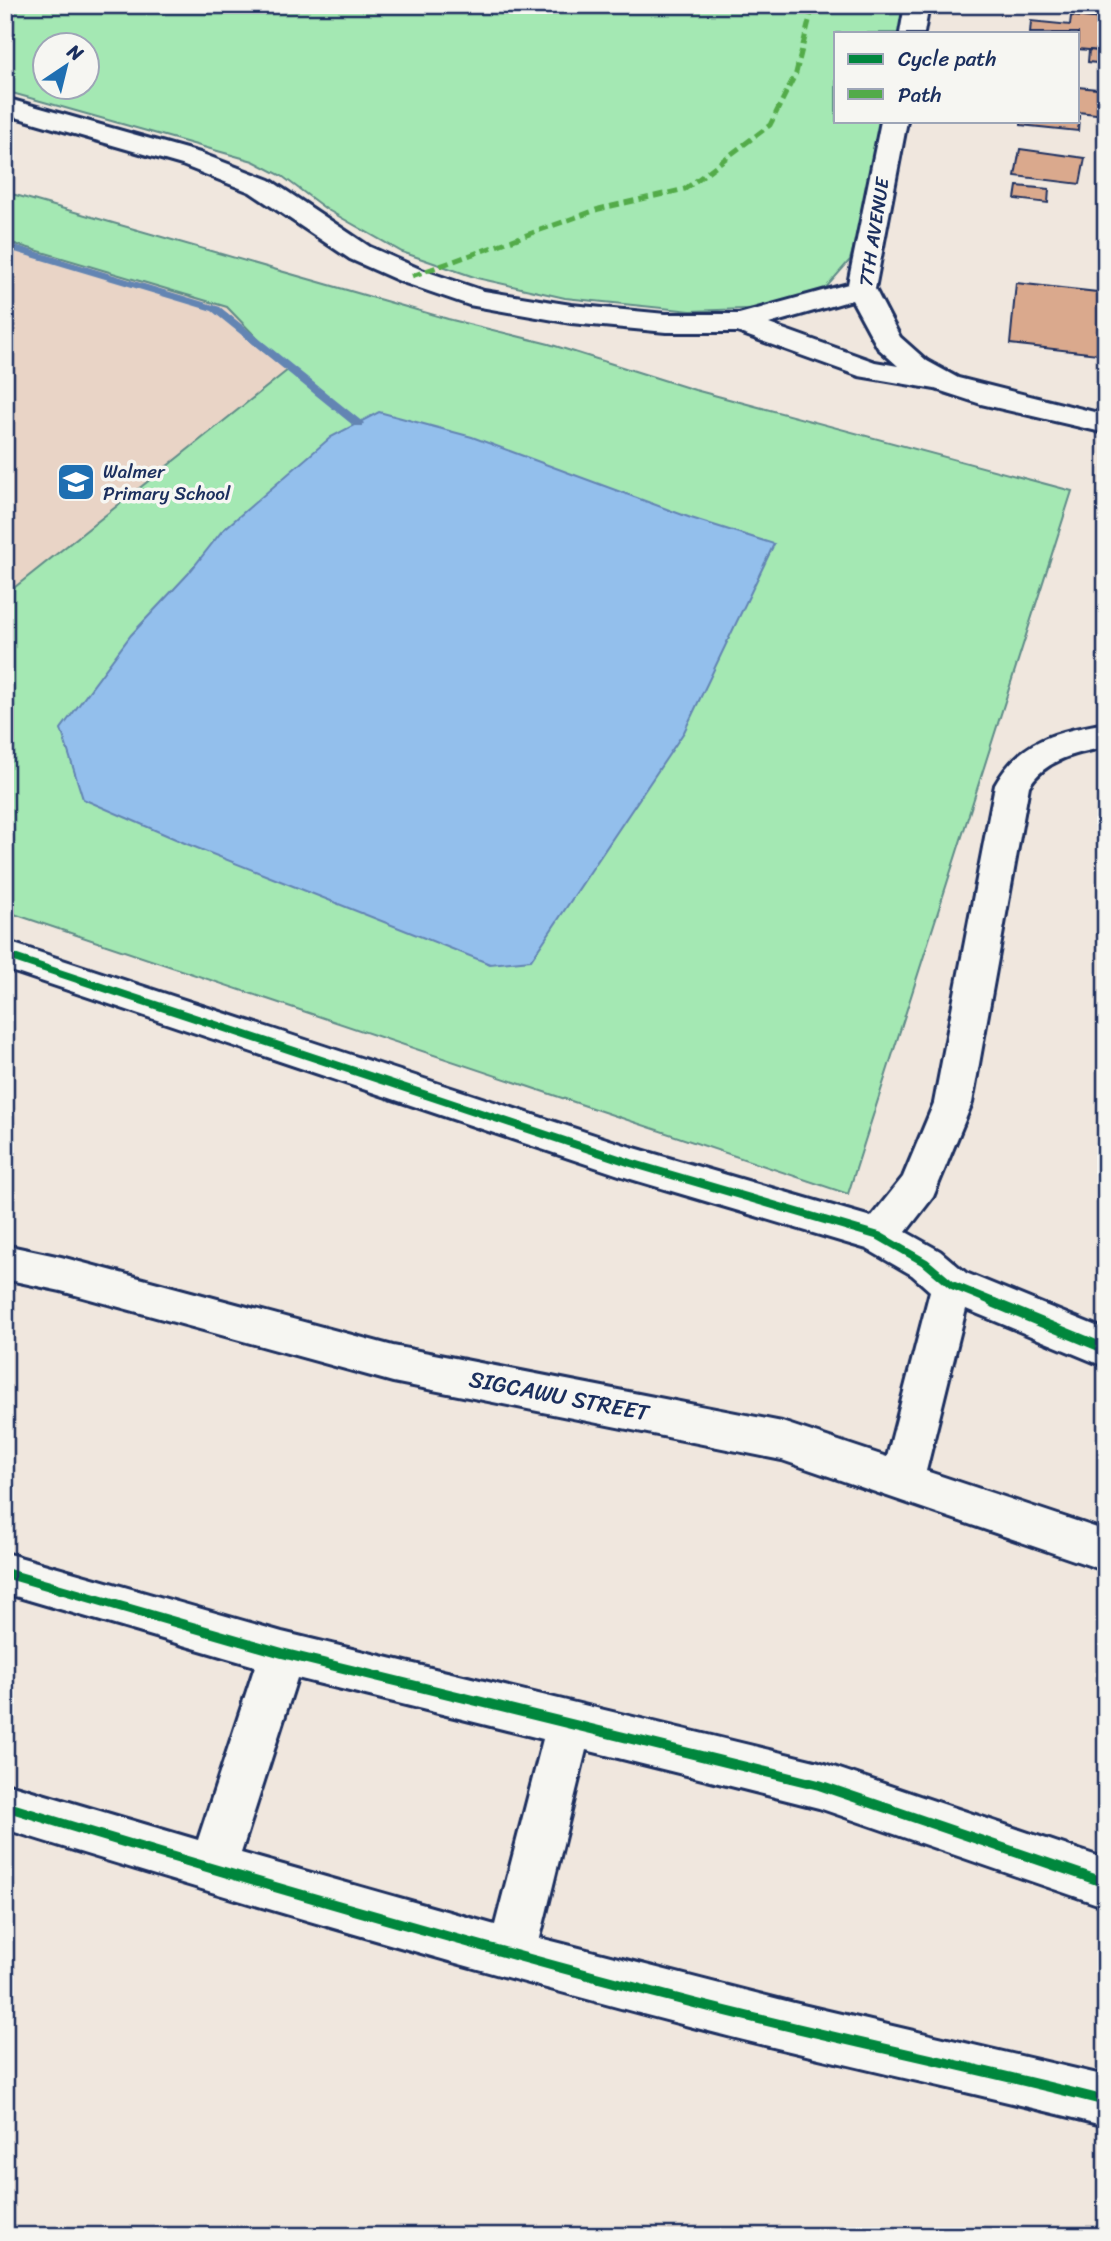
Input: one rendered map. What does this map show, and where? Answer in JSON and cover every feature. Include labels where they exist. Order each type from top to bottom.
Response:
[{"type":"street","points":[[912,32],[917,5]]},
{"type":"street","points":[[5,106],[191,159],[260,186],[360,253],[412,276],[479,299],[571,314],[666,323],[740,323],[861,289]]},
{"type":"street","name":"7TH AVENUE","points":[[894,122],[861,289],[888,342],[917,368],[948,384]]},
{"type":"street","points":[[740,323],[869,370],[948,384],[1106,424]]},
{"type":"street","points":[[879,1236],[919,1186],[953,1103],[1012,785],[1020,768],[1034,759],[1063,744],[1106,735]]},
{"type":"street","points":[[5,955],[631,1163],[879,1236],[926,1263],[952,1285],[1103,1345]]},
{"type":"street","name":"SIGCAWU STREET","points":[[5,1262],[61,1274],[393,1364],[782,1441],[1106,1551]]},
{"type":"street","points":[[902,1482],[952,1285]]},
{"type":"street","points":[[5,1573],[282,1653],[819,1785],[1106,1883]]},
{"type":"street","points":[[212,1869],[282,1653]]},
{"type":"street","points":[[512,1953],[570,1723]]},
{"type":"street","points":[[5,1806],[212,1869],[512,1953],[793,2028],[1106,2101]]},
{"type":"shaded area","name":"Walmer Primary School","points":[[5,241],[228,307],[288,370],[5,595]]},
{"type":"green space","points":[[5,5],[907,5],[902,32],[834,32],[834,122],[888,122],[850,260],[824,290],[775,308],[691,311],[565,298],[477,278],[402,252],[326,209],[282,176],[253,161],[44,102],[102,102],[102,32],[32,32],[32,99],[5,91]]},
{"type":"green space","points":[[5,192],[448,319],[549,344],[695,390],[1072,491],[848,1194],[5,911],[5,595],[288,370],[227,307],[5,241]]},
{"type":"water","points":[[379,412],[472,437],[691,518],[774,544],[684,732],[531,960],[490,964],[187,844],[83,799],[61,729],[131,635],[188,574],[222,531],[331,437]]},
{"type":"building","points":[[1071,16],[1103,19],[1099,51],[1080,49],[1080,32],[1030,32],[1031,21],[1070,25]]},
{"type":"building","points":[[1089,50],[1106,52],[1106,64],[1088,62]]},
{"type":"building","points":[[1080,87],[1106,90],[1105,115],[1080,112]]},
{"type":"building","points":[[1021,122],[1079,122],[1078,131],[1021,125]]},
{"type":"building","points":[[1020,149],[1085,158],[1080,184],[1015,176]]},
{"type":"building","points":[[1017,186],[1049,189],[1048,203],[1015,199]]},
{"type":"building","points":[[1016,283],[1106,293],[1106,355],[1010,344]]},
{"type":"waterway","points":[[5,245],[216,309],[358,423]]},
{"type":"marked path","points":[[412,276],[599,209],[685,189],[770,125],[796,73],[813,5]]},
{"type":"cycle path","points":[[5,955],[631,1163],[879,1236],[926,1263],[952,1285],[1106,1349]]},
{"type":"cycle path","points":[[5,1573],[282,1653],[819,1785],[1106,1883]]},
{"type":"cycle path","points":[[5,1806],[299,1894],[596,1977],[794,2028],[1106,2101]]},
{"type":"place","name":"Walmer Primary School","points":[[76,482]]}]
